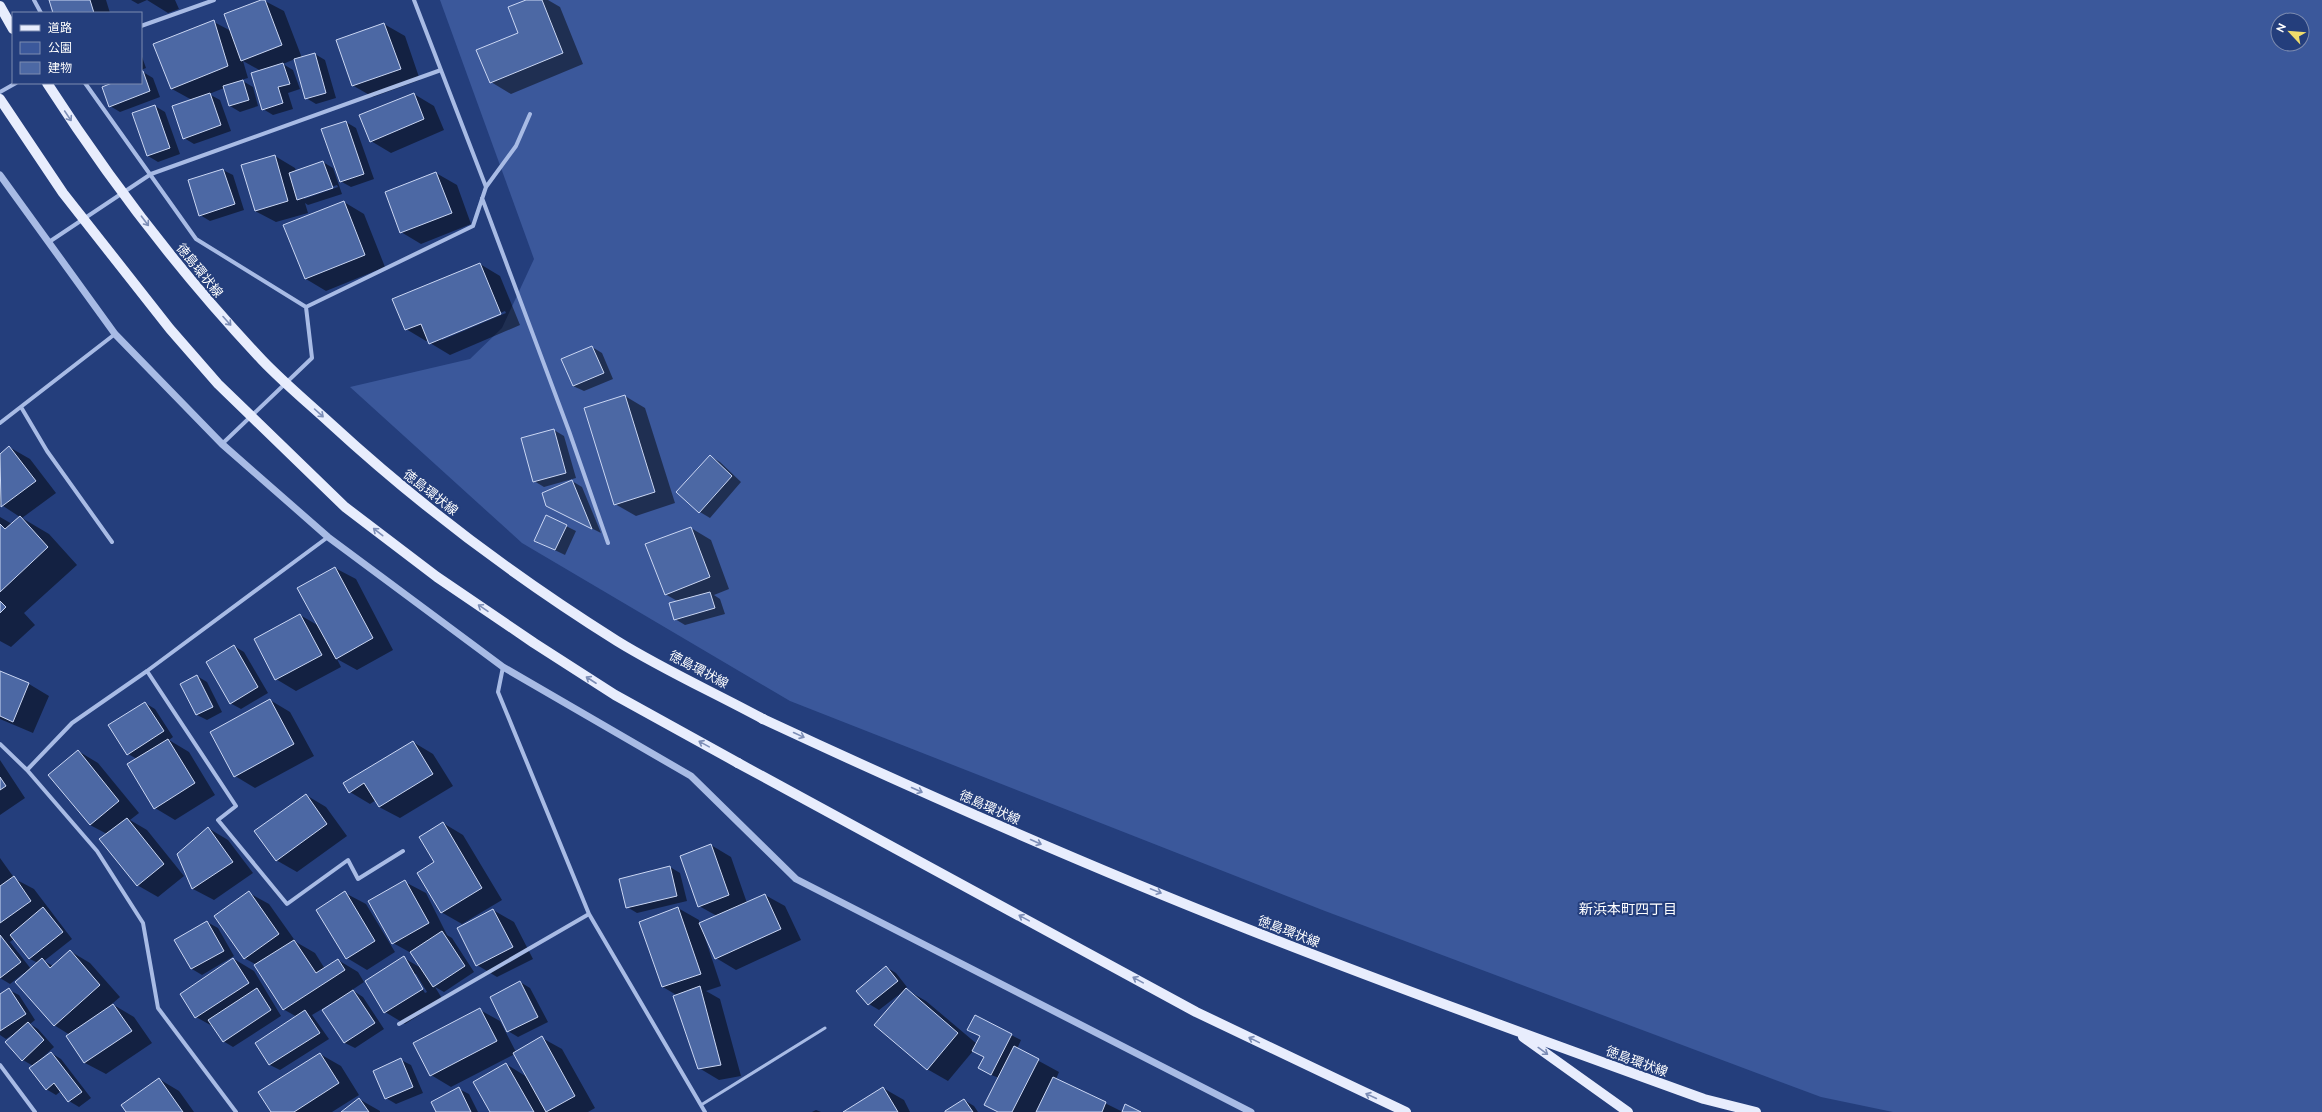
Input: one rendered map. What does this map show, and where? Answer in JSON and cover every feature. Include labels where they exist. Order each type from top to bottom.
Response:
[{"type":"main road","points":[[0,6],[12,27]]},
{"type":"main road","name":"徳島環状線","points":[[48,84],[70,119],[158,238],[225,319],[264,362],[367,457],[412,495],[523,577],[612,637],[763,719],[886,776],[1054,849],[1248,929],[1511,1028],[1704,1099],[1756,1112]]},
{"type":"main road","points":[[0,99],[63,192],[170,329],[218,384],[346,507],[437,577],[614,695],[1196,1012],[1406,1112]]},
{"type":"main road","name":"徳島環状線","points":[[1511,1028],[1628,1112]]},
{"type":"street","points":[[34,0],[41,12]]},
{"type":"street","points":[[142,26],[214,0]]},
{"type":"street","points":[[414,0],[486,187]]},
{"type":"street","points":[[49,242],[151,174],[441,70]]},
{"type":"street","points":[[0,92],[14,84]]},
{"type":"street","points":[[86,84],[196,239],[306,307]]},
{"type":"street","points":[[306,307],[473,226],[486,187],[516,146],[530,114]]},
{"type":"street","points":[[0,175],[116,334],[222,444],[328,537],[503,667],[690,776],[796,879],[1251,1112]]},
{"type":"street","points":[[482,198],[569,431],[608,543]]},
{"type":"street","points":[[222,444],[312,358],[306,307]]},
{"type":"street","points":[[0,423],[116,334]]},
{"type":"street","points":[[21,407],[47,451],[112,542]]},
{"type":"street","points":[[27,770],[72,723],[147,671],[328,537]]},
{"type":"street","points":[[503,667],[498,692],[589,914],[705,1112]]},
{"type":"street","points":[[147,671],[236,806],[218,820],[286,904],[348,860],[358,879],[403,852]]},
{"type":"street","points":[[0,744],[27,770],[97,851],[143,923],[158,1008],[236,1112]]},
{"type":"street","points":[[398,1024],[589,914]]},
{"type":"street","points":[[0,1065],[35,1112]]},
{"type":"lane","points":[[701,1105],[825,1028]]},
{"type":"green space","points":[[440,0],[2322,0],[2322,1112],[1893,1112],[1821,1097],[1325,911],[790,701],[522,543],[350,387],[470,359],[502,328],[534,259]]},
{"type":"building","points":[[49,0],[90,0],[94,12],[53,12]]},
{"type":"building","points":[[261,0],[265,0],[282,45],[241,61],[224,14]]},
{"type":"building","points":[[526,0],[542,0],[563,53],[490,83],[476,50],[518,33],[508,7]]},
{"type":"building","points":[[214,20],[228,66],[171,89],[153,44]]},
{"type":"building","points":[[384,23],[401,69],[352,86],[336,40]]},
{"type":"building","points":[[315,53],[326,93],[305,99],[294,59]]},
{"type":"building","points":[[283,63],[290,84],[278,87],[283,103],[262,110],[251,73]]},
{"type":"building","points":[[143,71],[150,91],[109,107],[102,87],[110,84],[142,84]]},
{"type":"building","points":[[243,80],[249,100],[229,106],[223,86]]},
{"type":"building","points":[[210,93],[221,125],[183,139],[172,106]]},
{"type":"building","points":[[414,93],[424,119],[370,142],[359,115]]},
{"type":"building","points":[[155,105],[170,148],[147,156],[132,113]]},
{"type":"building","points":[[346,121],[364,174],[340,182],[321,129]]},
{"type":"building","points":[[275,155],[288,201],[255,211],[241,165]]},
{"type":"building","points":[[323,161],[333,188],[297,200],[289,173]]},
{"type":"building","points":[[223,169],[235,204],[199,216],[188,180]]},
{"type":"building","points":[[436,172],[452,213],[400,233],[385,192]]},
{"type":"building","points":[[344,201],[365,255],[305,279],[283,225]]},
{"type":"building","points":[[480,263],[501,314],[429,344],[421,324],[405,330],[392,299]]},
{"type":"building","points":[[592,346],[604,373],[573,386],[561,359]]},
{"type":"building","points":[[625,395],[655,492],[614,505],[584,408]]},
{"type":"building","points":[[554,429],[566,473],[533,482],[521,438]]},
{"type":"building","points":[[9,446],[36,481],[1,507],[0,454]]},
{"type":"building","points":[[710,455],[732,476],[699,513],[676,492]]},
{"type":"building","points":[[572,480],[592,529],[546,506],[542,493]]},
{"type":"building","points":[[546,515],[567,525],[555,550],[534,541]]},
{"type":"building","points":[[20,516],[48,547],[0,592],[0,524],[5,529]]},
{"type":"building","points":[[691,527],[710,577],[665,595],[645,544]]},
{"type":"building","points":[[335,567],[373,638],[336,659],[297,588]]},
{"type":"building","points":[[710,592],[715,608],[674,620],[669,603]]},
{"type":"building","points":[[0,601],[6,607],[0,613]]},
{"type":"building","points":[[300,614],[322,655],[275,680],[254,639]]},
{"type":"building","points":[[234,645],[258,687],[230,704],[206,662]]},
{"type":"building","points":[[0,671],[29,683],[13,722],[0,716]]},
{"type":"building","points":[[197,675],[213,707],[196,715],[180,684]]},
{"type":"building","points":[[270,699],[294,744],[234,777],[210,732]]},
{"type":"building","points":[[145,702],[164,731],[127,755],[108,725]]},
{"type":"building","points":[[168,739],[195,783],[154,809],[127,764]]},
{"type":"building","points":[[413,741],[433,774],[379,807],[364,783],[349,793],[343,783]]},
{"type":"building","points":[[78,750],[119,801],[90,825],[48,775]]},
{"type":"building","points":[[0,777],[6,786],[0,790]]},
{"type":"building","points":[[306,794],[327,824],[276,861],[254,831]]},
{"type":"building","points":[[127,818],[164,864],[137,886],[99,839]]},
{"type":"building","points":[[443,822],[482,888],[441,913],[417,873],[434,862],[419,837]]},
{"type":"building","points":[[208,827],[233,862],[192,889],[177,854]]},
{"type":"building","points":[[711,844],[729,895],[698,907],[680,856]]},
{"type":"building","points":[[670,866],[677,896],[626,908],[619,879]]},
{"type":"building","points":[[14,876],[31,901],[0,923],[0,886]]},
{"type":"building","points":[[405,880],[429,923],[392,944],[368,901]]},
{"type":"building","points":[[249,891],[279,934],[244,959],[214,916]]},
{"type":"building","points":[[345,891],[375,941],[346,959],[316,910]]},
{"type":"building","points":[[765,894],[781,929],[715,959],[699,923]]},
{"type":"building","points":[[43,907],[63,932],[29,959],[10,935]]},
{"type":"building","points":[[678,907],[701,974],[662,987],[639,922]]},
{"type":"building","points":[[493,909],[513,947],[476,966],[457,928]]},
{"type":"building","points":[[207,921],[224,951],[191,969],[174,940]]},
{"type":"building","points":[[442,931],[465,966],[433,987],[410,952]]},
{"type":"building","points":[[0,935],[21,962],[0,978]]},
{"type":"building","points":[[294,940],[316,973],[338,959],[345,970],[283,1010],[254,965]]},
{"type":"building","points":[[70,950],[100,985],[54,1026],[15,982],[42,958],[50,968]]},
{"type":"building","points":[[404,956],[423,989],[384,1013],[365,981]]},
{"type":"building","points":[[233,958],[249,983],[195,1018],[180,994]]},
{"type":"building","points":[[886,966],[898,981],[868,1005],[856,991]]},
{"type":"building","points":[[520,981],[538,1017],[507,1032],[490,997]]},
{"type":"building","points":[[700,986],[721,1065],[698,1069],[673,996]]},
{"type":"building","points":[[9,988],[26,1014],[0,1031],[0,994]]},
{"type":"building","points":[[257,988],[271,1010],[223,1042],[208,1020]]},
{"type":"building","points":[[906,988],[958,1033],[927,1070],[874,1025]]},
{"type":"building","points":[[353,990],[375,1023],[344,1043],[322,1010]]},
{"type":"building","points":[[113,1004],[132,1031],[84,1063],[66,1036]]},
{"type":"building","points":[[480,1008],[497,1041],[430,1076],[413,1043]]},
{"type":"building","points":[[305,1010],[320,1033],[269,1065],[255,1043]]},
{"type":"building","points":[[975,1015],[1012,1034],[991,1075],[978,1068],[984,1057],[972,1051],[980,1036],[967,1030]]},
{"type":"building","points":[[28,1022],[44,1040],[22,1061],[5,1042]]},
{"type":"building","points":[[542,1036],[575,1096],[546,1112],[513,1053]]},
{"type":"building","points":[[1014,1046],[1039,1059],[1012,1112],[998,1112],[984,1105]]},
{"type":"building","points":[[51,1052],[82,1092],[68,1102],[54,1083],[46,1090],[29,1068]]},
{"type":"building","points":[[320,1053],[339,1083],[294,1112],[271,1112],[258,1092]]},
{"type":"building","points":[[401,1058],[413,1087],[385,1099],[373,1071]]},
{"type":"building","points":[[506,1063],[534,1112],[490,1112],[473,1082]]},
{"type":"building","points":[[1053,1077],[1106,1102],[1102,1112],[1036,1112]]},
{"type":"building","points":[[159,1078],[183,1112],[126,1112],[121,1105]]},
{"type":"building","points":[[459,1087],[471,1112],[436,1112],[431,1102]]},
{"type":"building","points":[[883,1087],[898,1112],[843,1112]]},
{"type":"building","points":[[359,1098],[369,1112],[341,1112]]},
{"type":"building","points":[[964,1099],[973,1112],[945,1112],[945,1111]]},
{"type":"building","points":[[1125,1104],[1141,1112],[1122,1112]]},
{"type":"district","name":"新浜本町四丁目","points":[[1628,909]]}]
